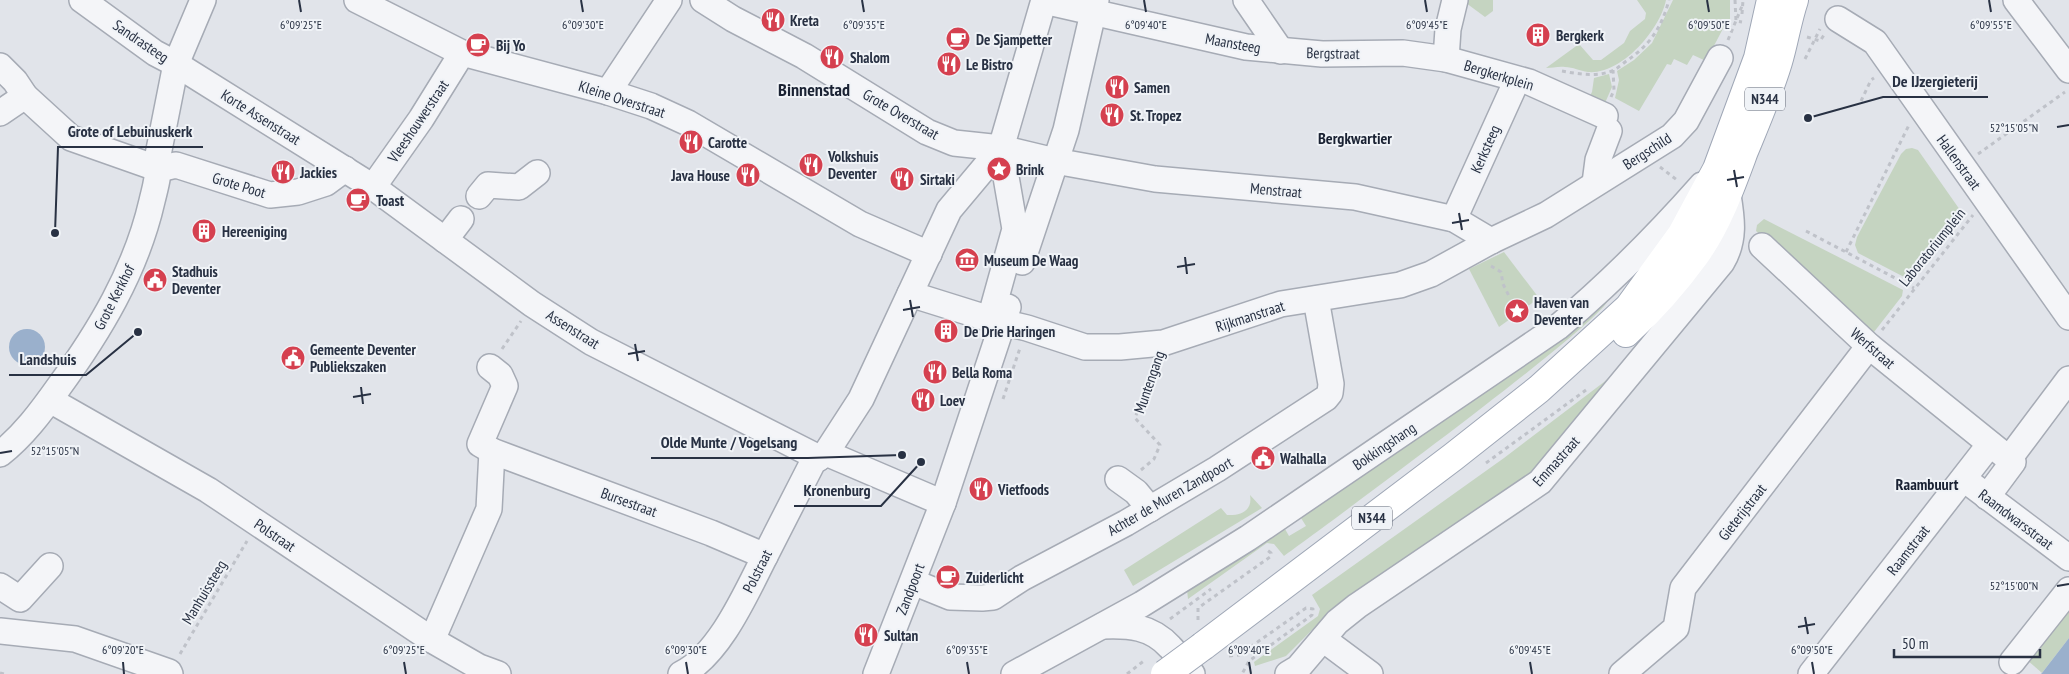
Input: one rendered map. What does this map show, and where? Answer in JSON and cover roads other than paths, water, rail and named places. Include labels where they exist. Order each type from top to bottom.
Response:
[{"type":"main road","name":"Emmastraat","points":[[1165,674],[1453,457],[1539,389],[1629,307],[1682,234],[1717,169],[1758,58],[1771,0]]},
{"type":"main road","name":"Emmastraat","points":[[1539,389],[1585,366],[1610,349],[1660,300],[1697,253],[1722,232],[1728,195],[1778,62],[1794,0]]},
{"type":"street","name":"Sandrasteeg","points":[[82,0],[155,53],[176,64]]},
{"type":"street","name":"Grote Kerkhof","points":[[0,454],[18,438],[50,400],[93,338],[128,271],[146,224],[159,169],[157,160],[176,64],[203,0]]},
{"type":"street","name":"Kleine Overstraat","points":[[357,0],[396,9],[462,53],[608,92],[651,106],[688,123],[860,224],[928,254]]},
{"type":"street","points":[[608,92],[669,0]]},
{"type":"street","name":"Grote Overstraat","points":[[703,0],[804,56],[927,132],[954,143],[1001,148]]},
{"type":"street","points":[[823,456],[861,399],[949,210],[1001,148],[1044,0],[1095,6],[1066,130],[1051,155],[997,320],[943,503]]},
{"type":"street","points":[[1246,0],[1281,51]]},
{"type":"street","name":"Bergkerkplein","points":[[1455,0],[1448,30],[1446,58],[1523,81],[1607,124],[1598,160],[1595,184]]},
{"type":"street","points":[[2016,0],[2067,81]]},
{"type":"street","name":"Maansteeg","points":[[1095,6],[1126,20],[1246,47],[1281,51]]},
{"type":"street","name":"Hallenstraat","points":[[1838,19],[1875,42],[2069,317]]},
{"type":"street","name":"Bergstraat","points":[[1281,51],[1322,54],[1403,53],[1446,58]]},
{"type":"street","name":"Vleeshouwerstraat","points":[[373,188],[421,120],[462,53]]},
{"type":"street","name":"Bergschild","points":[[1491,241],[1546,215],[1672,136],[1686,121],[1720,58]]},
{"type":"street","name":"Korte Assenstraat","points":[[176,64],[345,169]]},
{"type":"street","points":[[0,66],[15,81],[25,96],[71,138],[159,169]]},
{"type":"street","name":"Kerksteeg","points":[[1454,219],[1523,81]]},
{"type":"street","points":[[0,113],[25,96]]},
{"type":"street","points":[[1001,148],[1051,155]]},
{"type":"street","points":[[997,320],[1015,229],[1001,148]]},
{"type":"street","name":"Menstraat","points":[[1051,155],[1155,179],[1355,197],[1454,219],[1491,241]]},
{"type":"street","name":"Grote Poot","points":[[159,169],[176,165],[270,195],[298,192],[326,183],[345,169]]},
{"type":"street","name":"Assenstraat","points":[[345,169],[532,304],[591,342],[823,456],[943,503]]},
{"type":"street","name":"Bokkingshang","points":[[1014,674],[1142,604],[1248,538],[1558,327],[1592,298],[1622,266],[1677,214],[1717,169]]},
{"type":"street","points":[[479,196],[488,185],[519,187],[537,173]]},
{"type":"street","points":[[445,240],[461,219]]},
{"type":"street","points":[[1682,234],[1722,232]]},
{"type":"street","name":"Emmastraat","points":[[1288,674],[1298,668],[1338,622],[1357,606],[1540,482],[1722,262],[1729,251],[1722,232]]},
{"type":"street","name":"Rijkmanstraat","points":[[997,320],[1085,347],[1120,347],[1163,343],[1281,304],[1400,285],[1431,274],[1491,241]]},
{"type":"street","name":"Werfstraat","points":[[1762,246],[1869,346],[1999,451]]},
{"type":"street","points":[[1622,266],[1641,267],[1654,274],[1660,286],[1660,300]]},
{"type":"street","points":[[910,294],[997,320]]},
{"type":"street","name":"Achter de Muren Zandpoort","points":[[913,582],[950,597],[992,597],[1022,578],[1134,493],[1217,469],[1328,395],[1332,384],[1316,299]]},
{"type":"street","name":"Gieterijstraat","points":[[1622,674],[1676,628],[1683,588],[1869,346]]},
{"type":"street","points":[[432,640],[489,509],[492,451],[480,444],[505,386],[500,375],[490,367]]},
{"type":"street","name":"Raamstraat","points":[[1811,674],[1964,479],[1999,451],[2069,379]]},
{"type":"street","name":"Polstraat","points":[[50,400],[208,490],[432,640],[479,667],[498,674]]},
{"type":"street","name":"Bursestraat","points":[[492,451],[711,533],[765,556]]},
{"type":"street","name":"Raamstraat","points":[[1987,497],[2012,462],[1999,451]]},
{"type":"street","name":"Polstraat","points":[[681,674],[701,661],[716,642],[741,603],[813,462],[823,456]]},
{"type":"street","name":"Raamdwarsstraat","points":[[1964,479],[2069,558]]},
{"type":"street","name":"Zandpoort","points":[[876,674],[943,503]]},
{"type":"street","points":[[0,586],[20,599],[50,566]]},
{"type":"street","points":[[2012,662],[2069,590]]},
{"type":"street","points":[[1142,604],[1158,614],[1165,622],[1201,674]]},
{"type":"street","points":[[1102,626],[1130,626],[1150,631],[1172,648],[1192,674]]},
{"type":"street","points":[[0,631],[75,639],[169,673]]},
{"type":"street","points":[[1323,639],[1370,674]]},
{"type":"water","points":[[27,329],[40,334],[45,347],[40,360],[27,365],[14,360],[9,347],[14,334]]},
{"type":"water","points":[[2069,638],[2069,674],[2041,674],[2042,673]]},
{"type":"place","name":"Kreta","points":[[773,20]]},
{"type":"place","name":"Bergkerk","points":[[1538,35]]},
{"type":"place","name":"De Sjampetter","points":[[958,39]]},
{"type":"place","name":"Bij Yo","points":[[478,45]]},
{"type":"place","name":"Shalom","points":[[832,57]]},
{"type":"place","name":"Le Bistro","points":[[949,64]]},
{"type":"place","name":"Samen","points":[[1117,87]]},
{"type":"place","name":"St. Tropez","points":[[1112,115]]},
{"type":"place","name":"De IJzergieterij","points":[[1808,118]]},
{"type":"place","name":"Carotte","points":[[691,142]]},
{"type":"place","name":"Volkshuis Deventer","points":[[811,165]]},
{"type":"place","name":"Brink","points":[[999,169]]},
{"type":"place","name":"Jackies","points":[[283,172]]},
{"type":"place","name":"Java House","points":[[748,175]]},
{"type":"place","name":"Sirtaki","points":[[902,179]]},
{"type":"place","name":"Toast","points":[[358,200]]},
{"type":"place","name":"Hereeniging","points":[[204,231]]},
{"type":"place","name":"Grote of Lebuinuskerk","points":[[55,233]]},
{"type":"place","name":"Museum De Waag","points":[[967,260]]},
{"type":"place","name":"Stadhuis Deventer","points":[[155,280]]},
{"type":"place","name":"Haven van Deventer","points":[[1517,311]]},
{"type":"place","name":"De Drie Haringen","points":[[946,331]]},
{"type":"place","name":"Landshuis","points":[[138,332]]},
{"type":"place","name":"Gemeente Deventer Publiekszaken","points":[[293,358]]},
{"type":"place","name":"Bella Roma","points":[[935,372]]},
{"type":"place","name":"Loev","points":[[923,400]]},
{"type":"place","name":"Olde Munte / Vogelsang","points":[[902,455]]},
{"type":"place","name":"Walhalla","points":[[1263,458]]},
{"type":"place","name":"Kronenburg","points":[[921,462]]},
{"type":"place","name":"Vietfoods","points":[[981,489]]},
{"type":"place","name":"Zuiderlicht","points":[[948,577]]},
{"type":"place","name":"Sultan","points":[[866,635]]},
{"type":"district","name":"Binnenstad","points":[[814,89]]},
{"type":"district","name":"Bergkwartier","points":[[1355,138]]},
{"type":"district","name":"Raambuurt","points":[[1927,484]]}]
